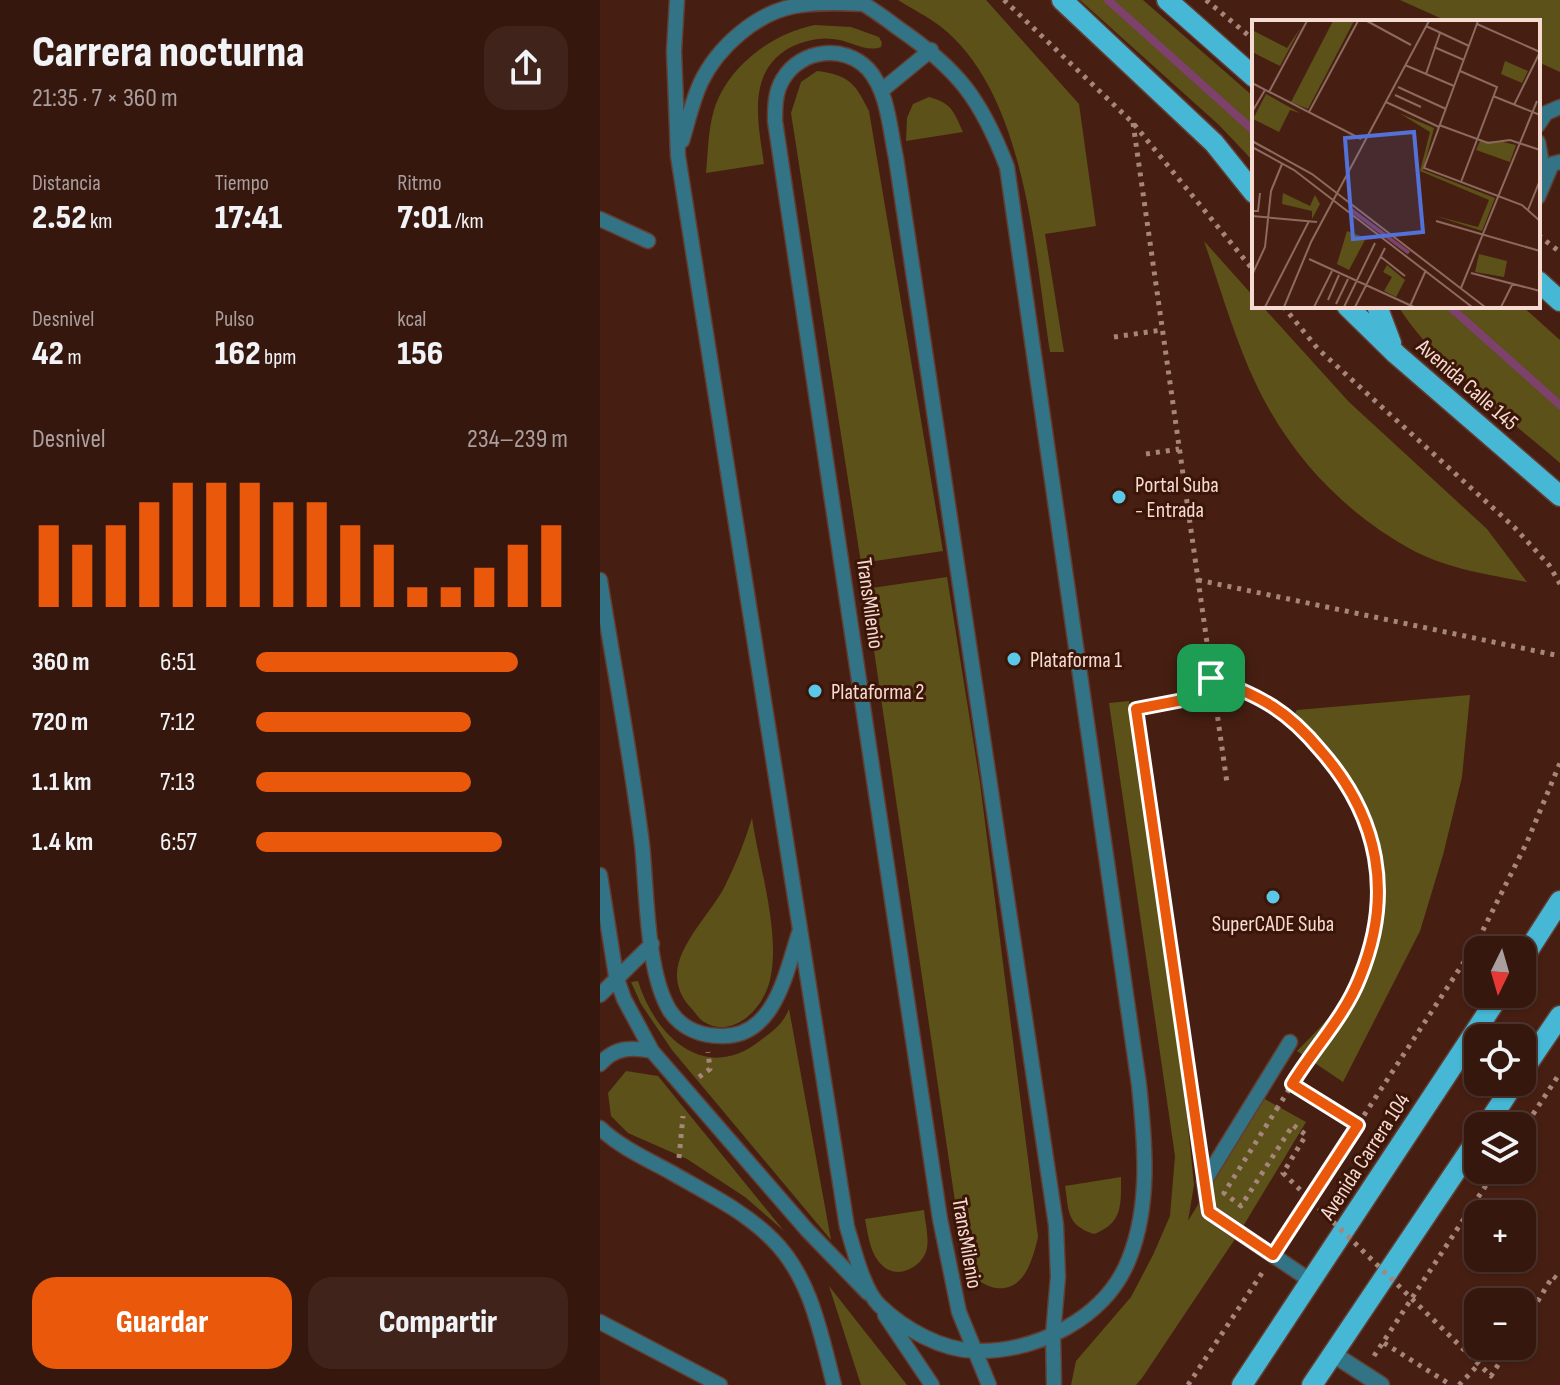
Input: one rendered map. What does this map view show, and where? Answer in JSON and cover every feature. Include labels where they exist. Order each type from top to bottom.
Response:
[{"type":"main road","points":[[1062,0],[1214,143],[1252,190]]},
{"type":"main road","points":[[1167,0],[1252,75]]},
{"type":"main road","points":[[1540,283],[1560,301]]},
{"type":"main road","name":"Avenida Calle 145","points":[[1349,308],[1396,354],[1557,496]]},
{"type":"main road","points":[[1378,308],[1396,354]]},
{"type":"main road","points":[[1541,931],[1560,881]]},
{"type":"main road","points":[[1536,939],[1560,901]]},
{"type":"main road","name":"Avenida Carrera 104","points":[[1242,1382],[1491,1008]]},
{"type":"main road","points":[[1536,1051],[1560,1016]]},
{"type":"main road","points":[[1312,1385],[1464,1159]]},
{"type":"street","points":[[1333,1354],[1381,1385]]},
{"type":"lane","points":[[677,0],[674,51],[678,156],[847,1227],[857,1261],[877,1303],[932,1385]]},
{"type":"lane","points":[[600,875],[616,976],[624,999],[652,1051],[807,1230],[877,1303],[930,1340],[974,1351],[1030,1343],[1053,1334],[1076,1322],[1096,1306],[1113,1286],[1128,1261],[1139,1227],[1145,1145],[1139,1085],[1007,167],[977,102],[954,71],[931,50],[860,2],[793,6],[756,22],[733,40],[712,63],[701,82],[678,156]]},
{"type":"lane","points":[[881,91],[931,50]]},
{"type":"lane","name":"TransMilenio","points":[[989,1385],[959,1312],[940,1219],[775,121],[775,101],[781,81],[791,67],[821,53],[838,53],[857,59],[870,71],[881,91],[896,158],[1056,1225],[1058,1277],[1053,1334],[1054,1385]]},
{"type":"lane","points":[[1540,122],[1546,113],[1560,107]]},
{"type":"lane","points":[[1540,192],[1552,164],[1560,162]]},
{"type":"lane","points":[[600,219],[648,241]]},
{"type":"lane","points":[[600,580],[641,843],[652,944],[659,982],[671,1012],[680,1023],[693,1031],[725,1037],[750,1029],[774,1005],[800,929]]},
{"type":"lane","points":[[600,995],[652,944]]},
{"type":"lane","points":[[1290,1042],[1204,1182],[1209,1212],[1311,1281]]},
{"type":"lane","points":[[600,1064],[617,1051],[632,1047],[652,1051]]},
{"type":"lane","points":[[600,1128],[621,1144],[739,1213],[773,1239],[808,1294],[834,1385]]},
{"type":"lane","points":[[600,1322],[720,1385]]},
{"type":"path","points":[[1004,0],[1133,123],[1252,269]]},
{"type":"path","points":[[1209,1],[1252,38]]},
{"type":"path","points":[[1133,123],[1227,783]]},
{"type":"path","points":[[1540,237],[1560,252]]},
{"type":"path","points":[[1285,308],[1318,349],[1514,527],[1549,565],[1560,584]]},
{"type":"path","points":[[1114,337],[1162,330]]},
{"type":"path","points":[[1146,454],[1179,449]]},
{"type":"path","points":[[1198,580],[1560,656]]},
{"type":"path","points":[[1211,678],[1274,707],[1308,736],[1349,785],[1363,812],[1376,856],[1376,913],[1372,942],[1350,1001],[1292,1084],[1224,1193],[1241,1206],[1293,1125],[1306,1135],[1283,1173],[1491,1376],[1501,1360]]},
{"type":"path","points":[[1204,1182],[1136,709],[1214,694]]},
{"type":"path","points":[[1188,1385],[1477,942],[1527,842],[1560,763]]},
{"type":"path","points":[[1272,1072],[1358,1125]]},
{"type":"path","points":[[1534,1112],[1560,1073]]},
{"type":"path","points":[[1361,1373],[1384,1343],[1487,1184]]},
{"type":"path","points":[[1536,1304],[1553,1276],[1560,1281]]},
{"type":"path","points":[[1384,1343],[1451,1385]]},
{"type":"path","points":[[1459,1385],[1479,1364]]},
{"type":"shaded area","points":[[898,0],[986,0],[1079,104],[1096,226],[1045,234],[1064,352],[1050,352],[1021,176],[991,91],[969,55],[940,26]]},
{"type":"shaded area","points":[[1080,0],[1143,0],[1252,95],[1252,160],[1219,125]]},
{"type":"shaded area","points":[[1400,0],[1560,0],[1560,72],[1540,63],[1540,20],[1445,20]]},
{"type":"shaded area","points":[[815,25],[851,27],[879,37],[881,47],[869,48],[839,40],[817,39],[791,47],[777,57],[761,83],[758,99],[764,164],[706,173],[712,118],[720,94],[729,80],[753,54],[768,44]]},
{"type":"shaded area","points":[[817,71],[837,75],[850,82],[869,111],[943,551],[861,563],[791,113],[801,82]]},
{"type":"shaded area","points":[[929,97],[951,109],[963,132],[906,141],[907,118],[913,104]]},
{"type":"shaded area","points":[[1204,241],[1252,295],[1252,308],[1264,308],[1349,402],[1487,529],[1527,582],[1429,558],[1390,537],[1344,502],[1322,481],[1286,435],[1256,384]]},
{"type":"shaded area","points":[[1399,308],[1524,308],[1560,340],[1560,463],[1495,409],[1413,328]]},
{"type":"shaded area","points":[[947,577],[980,783],[1038,1237],[1026,1272],[1007,1288],[991,1287],[973,1278],[962,1249],[865,589]]},
{"type":"shaded area","points":[[1470,695],[1462,777],[1420,931],[1343,1082],[1297,1051],[1335,1010],[1356,974],[1364,952],[1372,905],[1369,856],[1349,800],[1324,766],[1287,726],[1297,710]]},
{"type":"shaded area","points":[[1129,701],[1187,1116],[1194,1185],[1188,1221],[1263,1098],[1306,1122],[1239,1233],[1136,1385],[1071,1385],[1076,1361],[1131,1297],[1170,1216],[1175,1156],[1109,703]]},
{"type":"shaded area","points":[[752,818],[771,921],[773,962],[770,980],[761,1000],[746,1018],[726,1027],[715,1026],[702,1021],[683,998],[677,980],[678,965],[688,941],[725,886]]},
{"type":"shaded area","points":[[638,981],[657,1020],[670,1036],[702,1056],[721,1058],[740,1053],[774,1030],[789,1009],[831,1240],[672,1050],[641,1004],[631,982]]},
{"type":"shaded area","points":[[626,1071],[658,1076],[784,1231],[745,1197],[687,1159],[628,1133],[611,1116],[608,1093]]},
{"type":"shaded area","points":[[1121,1177],[1120,1204],[1115,1219],[1094,1234],[1078,1226],[1070,1216],[1065,1186]]},
{"type":"shaded area","points":[[924,1210],[928,1239],[925,1255],[909,1269],[889,1270],[875,1256],[865,1219]]},
{"type":"shaded area","points":[[829,1286],[907,1385],[861,1385]]},
{"type":"waterway","points":[[1108,0],[1252,129]]},
{"type":"waterway","points":[[1451,308],[1560,405]]},
{"type":"place","name":"Portal Suba - Entrada","points":[[1119,497]]},
{"type":"place","name":"Plataforma 1","points":[[1014,659]]},
{"type":"place","name":"Plataforma 2","points":[[815,691]]},
{"type":"place","name":"SuperCADE Suba","points":[[1273,897]]},
{"type":"route","points":[[1211,678],[1247,692],[1299,726],[1349,785],[1363,812],[1376,856],[1376,913],[1372,942],[1362,974],[1350,1001],[1292,1084],[1358,1125],[1273,1255],[1209,1212],[1136,709],[1214,694],[1211,678]]}]
